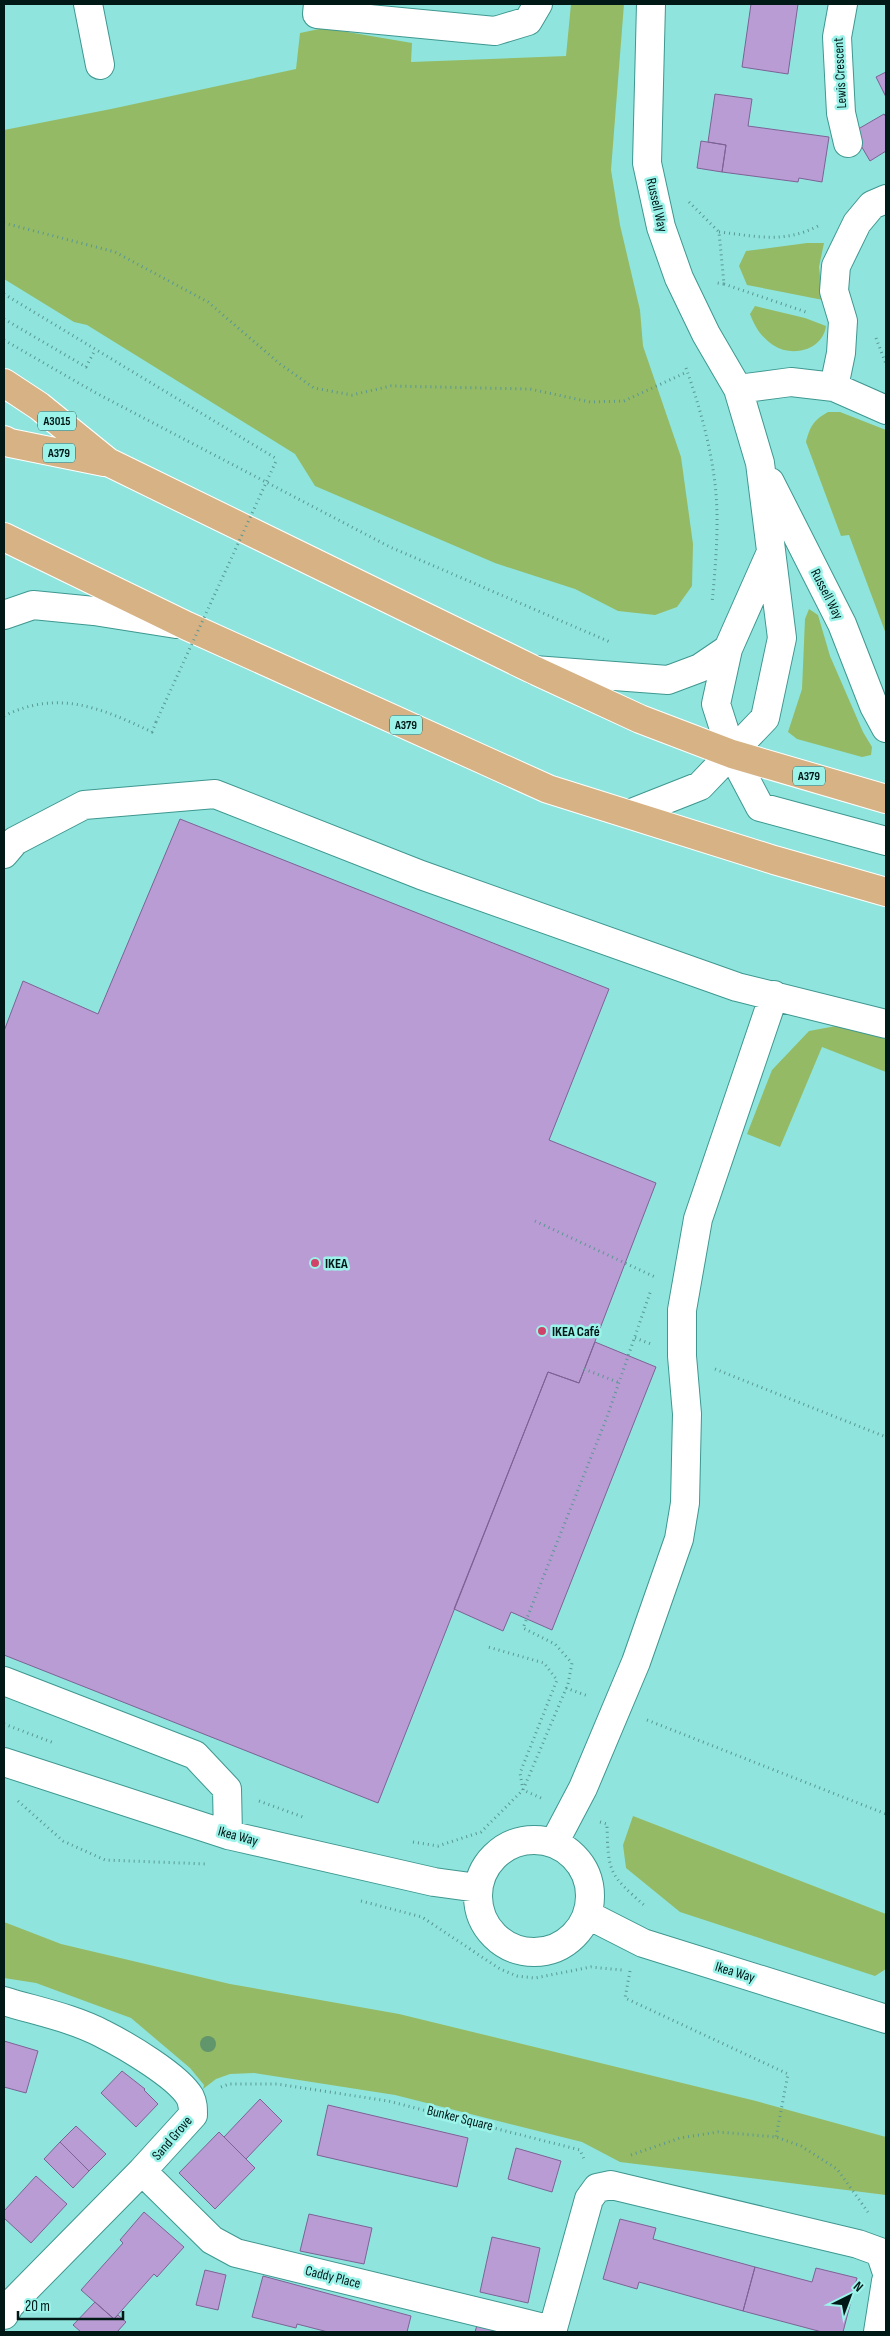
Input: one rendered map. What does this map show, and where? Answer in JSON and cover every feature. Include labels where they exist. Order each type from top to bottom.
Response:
[{"type":"main road","name":"A3015","points":[[4,383],[40,406],[108,462]]},
{"type":"main road","name":"A379","points":[[6,443],[108,462],[534,670],[640,719],[732,754],[886,799]]},
{"type":"main road","name":"A379","points":[[4,537],[187,626],[548,790],[774,860],[886,892]]},
{"type":"street","points":[[88,4],[100,65]]},
{"type":"street","points":[[318,4],[317,14],[495,31],[528,21],[538,4]]},
{"type":"street","name":"Russell Way","points":[[629,814],[700,786],[765,718],[782,638],[760,463],[738,389],[706,334],[680,278],[661,228],[647,163],[652,4]]},
{"type":"street","name":"Lewis Crescent","points":[[843,4],[837,37],[841,113],[848,142]]},
{"type":"street","points":[[834,387],[841,353],[843,321],[834,291],[836,266],[850,234],[872,205],[886,198]]},
{"type":"street","points":[[738,389],[791,382],[834,387],[886,410]]},
{"type":"street","name":"Russell Way","points":[[760,463],[842,624],[874,706],[886,728]]},
{"type":"street","points":[[772,550],[728,649],[716,704],[732,754],[760,807],[886,841]]},
{"type":"street","points":[[4,614],[33,605],[94,611],[187,626]]},
{"type":"street","points":[[534,670],[668,680],[700,668],[728,649]]},
{"type":"street","points":[[4,854],[15,842],[84,805],[216,794],[421,875],[737,987],[886,1024]]},
{"type":"street","points":[[554,1843],[572,1812],[617,1708],[639,1654],[679,1539],[685,1503],[687,1414],[682,1356],[682,1310],[698,1219],[723,1140],[774,995]]},
{"type":"street","points":[[4,1681],[195,1755],[227,1789],[228,1835]]},
{"type":"street","name":"Ikea Way","points":[[4,1762],[228,1835],[434,1882],[478,1888]]},
{"type":"street","points":[[528,1840],[554,1843],[566,1849],[581,1865],[589,1881],[591,1896],[588,1915],[578,1932],[564,1945],[547,1951],[524,1952],[503,1944],[489,1931],[478,1908],[478,1888],[486,1866],[497,1853],[513,1843],[528,1840]]},
{"type":"street","name":"Ikea Way","points":[[588,1915],[643,1943],[886,2019]]},
{"type":"street","name":"Sand Grove","points":[[4,2002],[71,2021],[102,2033],[165,2072],[189,2095],[194,2105],[193,2115],[142,2171],[6,2307]]},
{"type":"street","name":"Caddy Place","points":[[142,2171],[212,2240],[236,2253],[552,2331]]},
{"type":"street","points":[[552,2331],[589,2199],[597,2188],[611,2185],[858,2244],[883,2261]]},
{"type":"street","points":[[878,2332],[886,2281]]},
{"type":"path","points":[[688,194],[690,203],[719,232],[765,238],[790,238],[823,224],[829,218],[850,234]]},
{"type":"path","points":[[4,223],[115,252],[208,302],[280,364],[314,388],[352,395],[391,386],[530,389],[590,402],[624,401],[687,372]]},
{"type":"path","points":[[680,278],[724,284],[719,232]]},
{"type":"path","points":[[4,294],[277,459],[152,732],[98,709],[71,702],[38,704],[20,708],[4,716]]},
{"type":"path","points":[[4,319],[86,367],[95,350]]},
{"type":"path","points":[[4,340],[96,393],[390,547],[611,642],[619,643]]},
{"type":"path","points":[[684,362],[697,400],[714,476],[716,532],[712,607]]},
{"type":"path","points":[[410,1841],[438,1846],[481,1832],[523,1790],[566,1688],[572,1663],[555,1644],[523,1628],[620,1384],[655,1277],[535,1222]]},
{"type":"path","points":[[635,1338],[886,1437]]},
{"type":"path","points":[[584,1369],[620,1384]]},
{"type":"path","points":[[488,1647],[544,1663],[557,1680],[520,1773],[523,1790]]},
{"type":"path","points":[[566,1688],[886,1814]]},
{"type":"path","points":[[4,1724],[50,1740],[57,1745]]},
{"type":"path","points":[[227,1789],[307,1819]]},
{"type":"path","points":[[523,1790],[572,1812],[607,1824],[608,1859],[616,1880],[652,1913]]},
{"type":"path","points":[[14,1798],[63,1841],[105,1860],[216,1864]]},
{"type":"path","points":[[356,1900],[422,1917],[500,1969],[517,1976],[535,1978],[591,1967],[631,1971],[625,1998],[788,2074],[776,2137]]},
{"type":"path","name":"Bunker Square","points":[[193,2115],[215,2089],[229,2084],[277,2084],[388,2101],[580,2150],[597,2188]]},
{"type":"path","points":[[597,2188],[631,2155],[680,2138],[718,2132],[776,2137],[801,2146],[838,2169],[875,2222],[883,2261]]},
{"type":"green space","points":[[571,4],[624,4],[611,170],[620,225],[640,310],[643,346],[681,457],[693,544],[692,586],[677,607],[655,615],[618,611],[575,589],[495,563],[315,486],[295,454],[87,325],[74,322],[4,279],[4,130],[296,69],[300,33],[324,28],[412,43],[411,62],[566,56]]},
{"type":"green space","points":[[807,243],[824,243],[819,267],[823,300],[747,285],[739,266],[746,251]]},
{"type":"green space","points":[[755,306],[805,318],[826,326],[824,334],[813,346],[806,349],[789,351],[781,349],[769,342],[756,327],[750,314]]},
{"type":"green space","points":[[828,412],[840,412],[886,430],[886,634],[849,535],[841,536],[806,442],[813,424]]},
{"type":"green space","points":[[809,609],[818,615],[830,656],[863,732],[872,747],[871,755],[862,757],[797,739],[788,732],[802,689],[805,619]]},
{"type":"green space","points":[[836,1026],[886,1039],[886,1072],[822,1047],[780,1147],[747,1134],[772,1070],[809,1031]]},
{"type":"green space","points":[[633,1816],[886,1914],[886,1969],[875,1976],[680,1912],[626,1868],[623,1845]]},
{"type":"green space","points":[[4,1922],[61,1944],[230,1984],[399,2014],[756,2101],[886,2137],[886,2195],[620,2162],[582,2142],[395,2095],[254,2073],[230,2074],[216,2079],[203,2089],[204,2085],[190,2068],[131,2018],[36,1983],[4,1978]]},
{"type":"building","points":[[751,4],[798,4],[788,74],[742,67]]},
{"type":"building","points":[[886,72],[886,97],[876,77]]},
{"type":"building","points":[[715,94],[752,99],[748,126],[829,137],[822,182],[799,178],[798,182],[722,172],[726,145],[708,142]]},
{"type":"building","points":[[884,114],[886,117],[886,151],[870,161],[853,132]]},
{"type":"building","points":[[701,141],[726,145],[722,172],[697,168]]},
{"type":"building","name":"IKEA","points":[[180,819],[609,989],[549,1140],[656,1183],[579,1383],[548,1372],[378,1803],[4,1655],[4,1031],[23,981],[98,1014]]},
{"type":"building","points":[[595,1342],[656,1367],[552,1630],[511,1612],[503,1631],[454,1609],[548,1372],[579,1383]]},
{"type":"building","points":[[4,2041],[38,2051],[26,2093],[4,2087]]},
{"type":"building","points":[[122,2071],[145,2089],[158,2104],[136,2127],[101,2093]]},
{"type":"building","points":[[260,2099],[282,2121],[246,2159],[224,2137]]},
{"type":"building","points":[[328,2105],[468,2138],[457,2187],[317,2155]]},
{"type":"building","points":[[76,2126],[106,2154],[89,2171],[60,2142]]},
{"type":"building","points":[[219,2132],[255,2168],[215,2209],[179,2173]]},
{"type":"building","points":[[60,2142],[89,2171],[73,2188],[44,2159]]},
{"type":"building","points":[[516,2148],[561,2161],[552,2192],[508,2179]]},
{"type":"building","points":[[36,2176],[67,2204],[31,2243],[4,2218],[4,2211]]},
{"type":"building","points":[[144,2212],[184,2247],[157,2277],[154,2274],[114,2319],[81,2290],[123,2243],[120,2240]]},
{"type":"building","points":[[309,2214],[372,2228],[364,2264],[300,2251]]},
{"type":"building","points":[[620,2219],[656,2228],[653,2239],[755,2267],[743,2311],[639,2282],[637,2289],[603,2279]]},
{"type":"building","points":[[492,2237],[540,2248],[528,2303],[480,2292]]},
{"type":"building","points":[[755,2267],[812,2282],[816,2268],[857,2278],[843,2332],[822,2332],[743,2311]]},
{"type":"building","points":[[205,2270],[226,2275],[218,2310],[196,2305]]},
{"type":"building","points":[[263,2276],[411,2316],[407,2332],[328,2332],[297,2324],[296,2328],[252,2317]]},
{"type":"building","points":[[95,2302],[114,2319],[118,2315],[126,2322],[117,2332],[81,2332],[73,2325]]},
{"type":"building","points":[[477,2325],[508,2332],[475,2332]]},
{"type":"place","name":"IKEA","points":[[315,1263]]},
{"type":"place","name":"IKEA Café","points":[[542,1331]]}]
